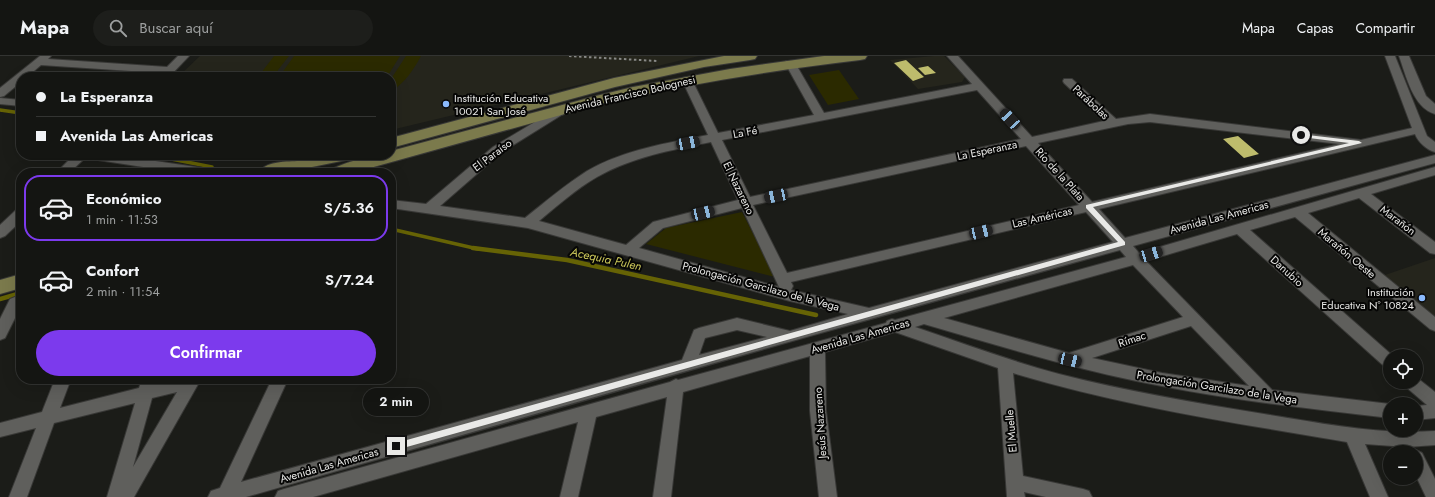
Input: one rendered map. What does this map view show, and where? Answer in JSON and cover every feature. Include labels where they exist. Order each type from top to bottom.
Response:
[{"type":"main road","name":"Avenida Francisco Bolognesi","points":[[396,142],[620,81],[677,68],[750,56]]},
{"type":"main road","name":"Avenida Francisco Bolognesi","points":[[396,155],[608,97],[687,80],[790,63],[860,56]]},
{"type":"main road","points":[[305,168],[330,160]]},
{"type":"main road","name":"Avenida Francisco Bolognesi","points":[[350,168],[378,160]]},
{"type":"main road","points":[[0,276],[16,271]]},
{"type":"main road","points":[[0,287],[16,282]]},
{"type":"street","points":[[103,66],[114,56]]},
{"type":"street","points":[[168,72],[184,56]]},
{"type":"street","name":"Río de la Plata","points":[[952,56],[1136,259],[1268,396]]},
{"type":"street","points":[[1390,56],[1420,134],[1422,148],[1420,157],[1415,164]]},
{"type":"street","points":[[1404,56],[1421,98],[1435,110]]},
{"type":"street","points":[[27,72],[43,59],[150,72]]},
{"type":"street","points":[[790,63],[821,117]]},
{"type":"street","name":"El Nazareno","points":[[687,80],[790,295]]},
{"type":"street","points":[[0,94],[16,81]]},
{"type":"street","name":"Parábolas","points":[[1068,81],[1113,123]]},
{"type":"street","name":"La Fé","points":[[528,223],[569,190],[593,174],[628,159],[661,148],[980,86]]},
{"type":"street","points":[[0,100],[16,102]]},
{"type":"street","points":[[1410,109],[1418,106],[1435,110]]},
{"type":"street","name":"El Paraíso","points":[[428,210],[460,180],[508,142],[564,109]]},
{"type":"street","name":"La Esperanza","points":[[628,251],[648,232],[658,225],[674,220],[746,202],[1128,120],[1150,118],[1184,121],[1359,143]]},
{"type":"street","points":[[1420,134],[1435,148]]},
{"type":"street","name":"Las Américas","points":[[782,279],[1359,143],[1420,134]]},
{"type":"street","name":"Avenida Las Americas","points":[[222,496],[790,337],[870,313],[963,289],[1435,159]]},
{"type":"street","points":[[67,168],[76,160]]},
{"type":"street","points":[[111,160],[149,168]]},
{"type":"street","name":"Avenida Las Americas","points":[[284,497],[676,386],[1136,259],[1435,171]]},
{"type":"street","name":"Marañón","points":[[1360,192],[1435,249]]},
{"type":"street","name":"Prolongación Garcilazo de la Vega","points":[[396,205],[528,223],[790,295],[870,313],[923,318],[1070,360],[1162,380],[1268,396],[1383,410]]},
{"type":"street","name":"Marañón Oeste","points":[[1297,211],[1435,325]]},
{"type":"street","points":[[0,233],[16,218]]},
{"type":"street","name":"Danubio","points":[[1239,228],[1383,356]]},
{"type":"street","points":[[0,306],[16,302]]},
{"type":"street","points":[[0,334],[16,306]]},
{"type":"street","points":[[870,313],[893,326],[1005,364],[1058,380],[1168,405],[1404,445]]},
{"type":"street","name":"Rímac","points":[[1070,360],[1194,319]]},
{"type":"street","points":[[688,365],[699,334],[737,324],[790,337]]},
{"type":"street","name":"Jesús Nazareno","points":[[817,348],[818,411],[828,497]]},
{"type":"street","name":"El Muelle","points":[[1005,364],[1015,489]]},
{"type":"street","points":[[18,497],[61,384]]},
{"type":"street","points":[[0,430],[48,418],[148,386],[166,384]]},
{"type":"street","points":[[125,497],[190,384]]},
{"type":"street","points":[[222,496],[278,384]]},
{"type":"street","points":[[116,497],[148,386]]},
{"type":"street","points":[[662,497],[676,386]]},
{"type":"street","points":[[1420,389],[1435,402]]},
{"type":"street","points":[[569,497],[588,411]]},
{"type":"street","points":[[1423,412],[1435,411]]},
{"type":"street","points":[[1353,436],[1379,497]]},
{"type":"street","points":[[1413,445],[1435,438]]},
{"type":"street","points":[[1423,472],[1435,497]]},
{"type":"street","points":[[1015,489],[1082,497]]},
{"type":"path","points":[[569,56],[660,62]]},
{"type":"shaded area","name":"Institución Educativa 10021 San José","points":[[200,56],[699,56],[396,129],[396,72],[183,72]]},
{"type":"shaded area","points":[[274,56],[289,56],[277,72],[262,72]]},
{"type":"shaded area","points":[[294,56],[400,56],[390,72],[283,72]]},
{"type":"shaded area","points":[[406,56],[421,56],[408,76],[396,88],[396,72]]},
{"type":"shaded area","points":[[944,56],[965,77],[962,82],[918,89],[890,60]]},
{"type":"shaded area","points":[[839,70],[859,99],[828,105],[809,75]]},
{"type":"shaded area","points":[[742,212],[775,277],[646,244],[666,228]]},
{"type":"shaded area","name":"Institución Educativa Nº 10824","points":[[1435,258],[1435,320],[1382,276]]},
{"type":"building","points":[[906,60],[924,77],[913,81],[894,63]]},
{"type":"building","points":[[928,66],[936,73],[925,75],[918,68]]},
{"type":"building","points":[[1238,136],[1259,154],[1244,158],[1223,139]]},
{"type":"waterway","points":[[0,110],[16,112]]},
{"type":"waterway","points":[[176,160],[212,167]]},
{"type":"waterway","name":"Acequia Pulen","points":[[396,230],[474,248]]},
{"type":"waterway","name":"Acequia Pulen","points":[[474,248],[567,260],[816,315]]},
{"type":"waterway","points":[[0,299],[16,294]]},
{"type":"place","name":"Institución Educativa 10021 San José","points":[[446,104]]},
{"type":"place","name":"Institución Educativa Nº 10824","points":[[1422,298]]},
{"type":"route","points":[[396,446],[825,327],[870,313],[956,291],[1123,244],[1089,206],[1359,143],[1301,135]]}]
